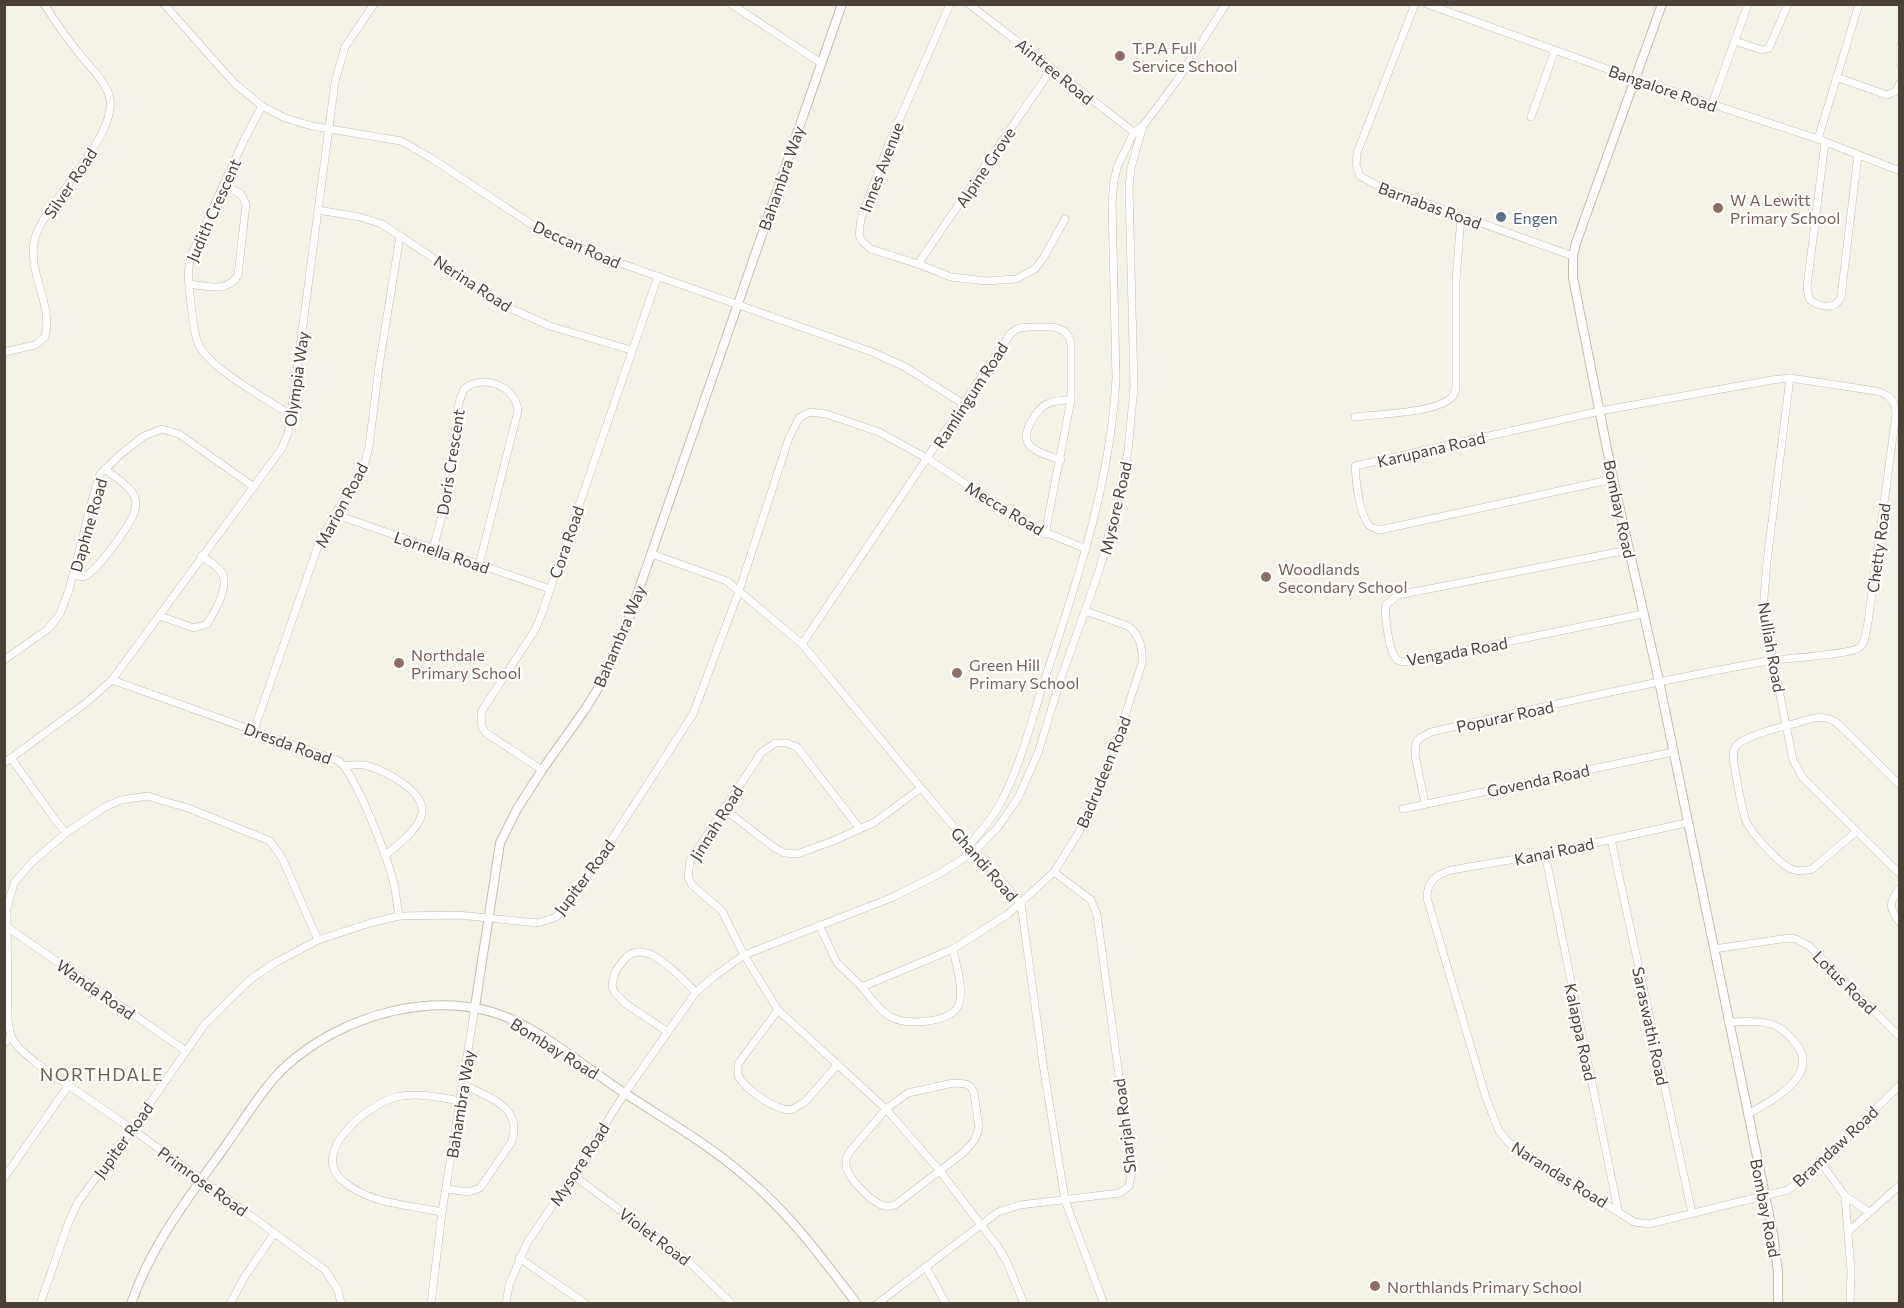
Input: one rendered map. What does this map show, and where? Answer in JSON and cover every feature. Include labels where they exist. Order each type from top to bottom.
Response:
[{"type":"street","name":"Silver Road","points":[[4,352],[35,345],[45,338],[47,321],[35,268],[35,240],[44,221],[98,140],[110,116],[111,108],[111,100],[104,84],[61,31],[44,4]]},
{"type":"street","name":"Deccan Road","points":[[164,4],[234,83],[262,106],[298,123],[401,141],[431,158],[546,234],[575,247],[889,359],[962,403]]},
{"type":"street","name":"Olympia Way","points":[[8,760],[112,681],[282,448],[288,433],[291,415],[335,82],[345,47],[374,4]]},
{"type":"street","points":[[730,4],[820,63]]},
{"type":"street","name":"Bahambra Way","points":[[431,1304],[442,1212],[500,843],[517,809],[600,685],[623,635],[842,4]]},
{"type":"street","name":"Innes Avenue","points":[[950,4],[888,146],[859,227],[859,235],[865,245],[951,277],[965,280],[1016,279],[1035,269],[1065,219]]},
{"type":"street","name":"Aintree Road","points":[[969,4],[1051,70],[1137,134]]},
{"type":"street","points":[[1137,134],[1176,81],[1226,4]]},
{"type":"street","name":"Barnabas Road","points":[[1415,4],[1357,153],[1357,171],[1360,176],[1371,184],[1573,256]]},
{"type":"street","name":"Bangalore Road","points":[[1427,4],[1635,79],[1822,141],[1899,171]]},
{"type":"street","name":"Bombay Road","points":[[1662,4],[1573,256],[1573,278],[1613,480],[1659,681],[1686,823],[1773,1234],[1778,1272],[1778,1304]]},
{"type":"street","points":[[1712,104],[1748,4]]},
{"type":"street","points":[[1735,41],[1762,50],[1769,48],[1788,4]]},
{"type":"street","points":[[1858,4],[1836,77],[1822,141],[1806,287],[1809,299],[1823,306],[1835,305],[1841,297],[1858,155]]},
{"type":"street","points":[[1899,46],[1899,64]]},
{"type":"street","points":[[1532,117],[1555,50]]},
{"type":"street","name":"Alpine Grove","points":[[918,264],[1051,70]]},
{"type":"street","points":[[1836,77],[1887,95],[1896,91],[1899,83]]},
{"type":"street","name":"Judith Crescent","points":[[262,106],[223,185],[188,266],[189,284],[195,331],[206,357],[291,415]]},
{"type":"street","name":"Mysore Road","points":[[972,848],[992,818],[1011,781],[1086,549],[1104,478],[1115,404],[1116,377],[1112,203],[1114,180],[1121,158],[1137,134]]},
{"type":"street","name":"Mysore Road","points":[[506,1304],[509,1285],[527,1243],[573,1176],[625,1093],[696,992],[744,955],[891,898],[939,874],[998,826],[1028,780],[1099,571],[1128,451],[1134,387],[1129,187],[1137,134]]},
{"type":"street","points":[[189,284],[227,286],[235,281],[238,275],[246,204],[241,194],[223,185]]},
{"type":"street","name":"Nerina Road","points":[[318,210],[373,220],[390,228],[489,296],[517,312],[550,326],[631,350]]},
{"type":"street","points":[[1355,417],[1428,408],[1448,400],[1455,393],[1456,281],[1461,216]]},
{"type":"street","name":"Marion Road","points":[[254,730],[320,540],[334,514],[361,474],[369,447],[379,366],[400,236]]},
{"type":"street","name":"Cora Road","points":[[542,770],[486,733],[480,719],[487,701],[535,630],[658,276]]},
{"type":"street","name":"Ramlingum Road","points":[[802,644],[1011,333],[1019,328],[1046,326],[1060,328],[1069,338],[1072,360],[1071,400],[1045,534]]},
{"type":"street","name":"Chetty Road","points":[[1600,411],[1749,383],[1790,378],[1876,391],[1888,394],[1893,399],[1896,414],[1868,622],[1862,644],[1846,651],[1772,660],[1659,681]]},
{"type":"street","name":"Nulliah Road","points":[[1790,378],[1763,593],[1763,610],[1793,760],[1803,778],[1899,874]]},
{"type":"street","name":"Doris Crescent","points":[[433,549],[445,505],[459,402],[464,389],[475,383],[492,383],[501,386],[514,397],[518,411],[479,565]]},
{"type":"street","points":[[1060,460],[1034,448],[1026,435],[1043,406],[1050,402],[1071,400]]},
{"type":"street","name":"Karupana Road","points":[[1600,411],[1355,466],[1359,491],[1367,522],[1374,529],[1380,530],[1613,480]]},
{"type":"street","name":"Jupiter Road","points":[[40,1304],[78,1202],[132,1130],[206,1024],[251,979],[273,964],[318,940],[399,916],[458,915],[538,924],[556,917],[564,909],[693,714],[739,591],[789,438],[799,418],[804,414],[816,412],[870,428],[895,439],[928,459]]},
{"type":"street","name":"Daphne Road","points":[[4,660],[53,624],[65,605],[96,483],[105,469],[144,436],[157,431],[170,430],[190,441],[254,487]]},
{"type":"street","name":"Mecca Road","points":[[928,459],[1005,511],[1045,534],[1086,549]]},
{"type":"street","points":[[73,575],[83,578],[92,572],[126,528],[135,512],[135,498],[132,492],[105,469]]},
{"type":"street","name":"Lornella Road","points":[[334,514],[550,589]]},
{"type":"street","name":"Vengada Road","points":[[1628,550],[1398,595],[1386,605],[1385,611],[1391,646],[1394,657],[1402,662],[1408,662],[1643,614]]},
{"type":"street","name":"Ghandi Road","points":[[652,554],[727,581],[802,644],[1021,904],[1065,1200],[1104,1304]]},
{"type":"street","points":[[160,616],[194,628],[207,624],[221,596],[224,582],[219,570],[201,556]]},
{"type":"street","name":"Badrudeen Road","points":[[862,987],[953,949],[1021,904],[1054,872],[1079,832],[1107,771],[1142,663],[1141,645],[1138,634],[1134,630],[1085,610]]},
{"type":"street","name":"Dresda Road","points":[[112,681],[334,758],[345,766],[385,856],[394,884],[399,916]]},
{"type":"street","name":"Popurar Road","points":[[1425,804],[1415,755],[1416,743],[1423,735],[1659,681]]},
{"type":"street","points":[[1857,831],[1819,864],[1804,871],[1788,867],[1756,837],[1750,828],[1740,799],[1734,750],[1744,740],[1823,717],[1833,720],[1899,785]]},
{"type":"street","name":"Jinnah Road","points":[[860,829],[797,747],[787,742],[775,743],[762,753],[690,861],[688,877],[692,885],[722,911],[744,955],[778,1010],[886,1110],[939,1170],[1007,1262],[1024,1304]]},
{"type":"street","name":"Govenda Road","points":[[1403,809],[1673,752]]},
{"type":"street","points":[[8,760],[66,833]]},
{"type":"street","points":[[345,766],[363,765],[391,775],[419,801],[422,812],[420,819],[385,856]]},
{"type":"street","points":[[724,809],[775,848],[790,854],[807,852],[860,829],[890,812],[921,788]]},
{"type":"street","points":[[4,1043],[11,1037],[8,1010],[7,908],[14,883],[26,867],[66,833],[105,807],[121,800],[148,796],[188,808],[270,841],[282,858],[318,940]]},
{"type":"street","name":"Kanai Road","points":[[1427,888],[1435,878],[1451,870],[1545,854],[1686,823]]},
{"type":"street","name":"Saraswathi Road","points":[[1611,839],[1692,1214]]},
{"type":"street","name":"Kalappa Road","points":[[1545,854],[1618,1210]]},
{"type":"street","name":"Sharjah Road","points":[[877,1304],[980,1224],[1007,1208],[1120,1193],[1129,1186],[1132,1169],[1097,915],[1091,900],[1054,872]]},
{"type":"street","name":"Narandas Road","points":[[1427,888],[1427,898],[1486,1098],[1499,1131],[1509,1143],[1634,1222],[1642,1224],[1664,1222],[1764,1197]]},
{"type":"street","points":[[1899,888],[1892,897],[1891,908],[1899,923]]},
{"type":"street","points":[[819,925],[837,963],[887,1014],[900,1021],[910,1022],[949,1016],[955,1011],[960,1001],[953,949]]},
{"type":"street","name":"Wanda Road","points":[[7,927],[186,1052]]},
{"type":"street","name":"Lotus Road","points":[[1714,949],[1772,939],[1796,939],[1809,946],[1899,1037]]},
{"type":"street","points":[[668,1032],[619,998],[612,986],[615,971],[633,951],[645,951],[663,963],[696,992]]},
{"type":"street","name":"Bombay Road","points":[[131,1304],[156,1245],[285,1066],[334,1033],[357,1023],[398,1010],[431,1006],[476,1007],[509,1018],[532,1030],[715,1152],[747,1178],[792,1221],[857,1304]]},
{"type":"street","points":[[778,1010],[738,1064],[738,1076],[748,1087],[779,1108],[791,1110],[805,1102],[838,1064]]},
{"type":"street","points":[[1728,1022],[1755,1022],[1776,1026],[1792,1038],[1803,1054],[1803,1067],[1796,1080],[1766,1104],[1748,1114]]},
{"type":"street","name":"Primrose Road","points":[[11,1037],[26,1055],[325,1270],[338,1290],[341,1304]]},
{"type":"street","points":[[953,1083],[966,1084],[971,1087],[975,1098],[979,1128],[970,1147],[902,1201],[889,1206],[873,1200],[846,1168],[847,1157],[886,1110],[915,1090],[953,1083]]},
{"type":"street","points":[[447,1189],[468,1192],[480,1188],[514,1136],[514,1124],[510,1112],[497,1102],[462,1084]]},
{"type":"street","name":"Bramdaw Road","points":[[1764,1197],[1788,1190],[1821,1163],[1899,1085]]},
{"type":"street","points":[[4,1178],[68,1086]]},
{"type":"street","points":[[442,1212],[381,1200],[354,1189],[337,1175],[333,1168],[332,1156],[342,1136],[352,1124],[385,1100],[399,1096],[425,1095],[459,1101]]},
{"type":"street","points":[[1821,1163],[1845,1196],[1869,1212]]},
{"type":"street","name":"Violet Road","points":[[573,1176],[688,1261],[708,1278],[732,1304]]},
{"type":"street","points":[[1849,1231],[1899,1185]]},
{"type":"street","points":[[1845,1196],[1849,1231],[1850,1304]]},
{"type":"street","points":[[230,1304],[245,1276],[274,1234]]},
{"type":"street","points":[[519,1258],[586,1304]]},
{"type":"street","points":[[926,1267],[946,1304]]},
{"type":"place","name":"T.P.A Full Service School","points":[[1120,56]]},
{"type":"place","name":"W A Lewitt Primary School","points":[[1718,208]]},
{"type":"place","name":"Engen","points":[[1501,217]]},
{"type":"place","name":"Woodlands Secondary School","points":[[1266,577]]},
{"type":"place","name":"Northdale Primary School","points":[[399,663]]},
{"type":"place","name":"Green Hill Primary School","points":[[957,673]]},
{"type":"place","name":"Northlands Primary School","points":[[1375,1286]]},
{"type":"district","name":"NORTHDALE","points":[[102,1074]]}]
